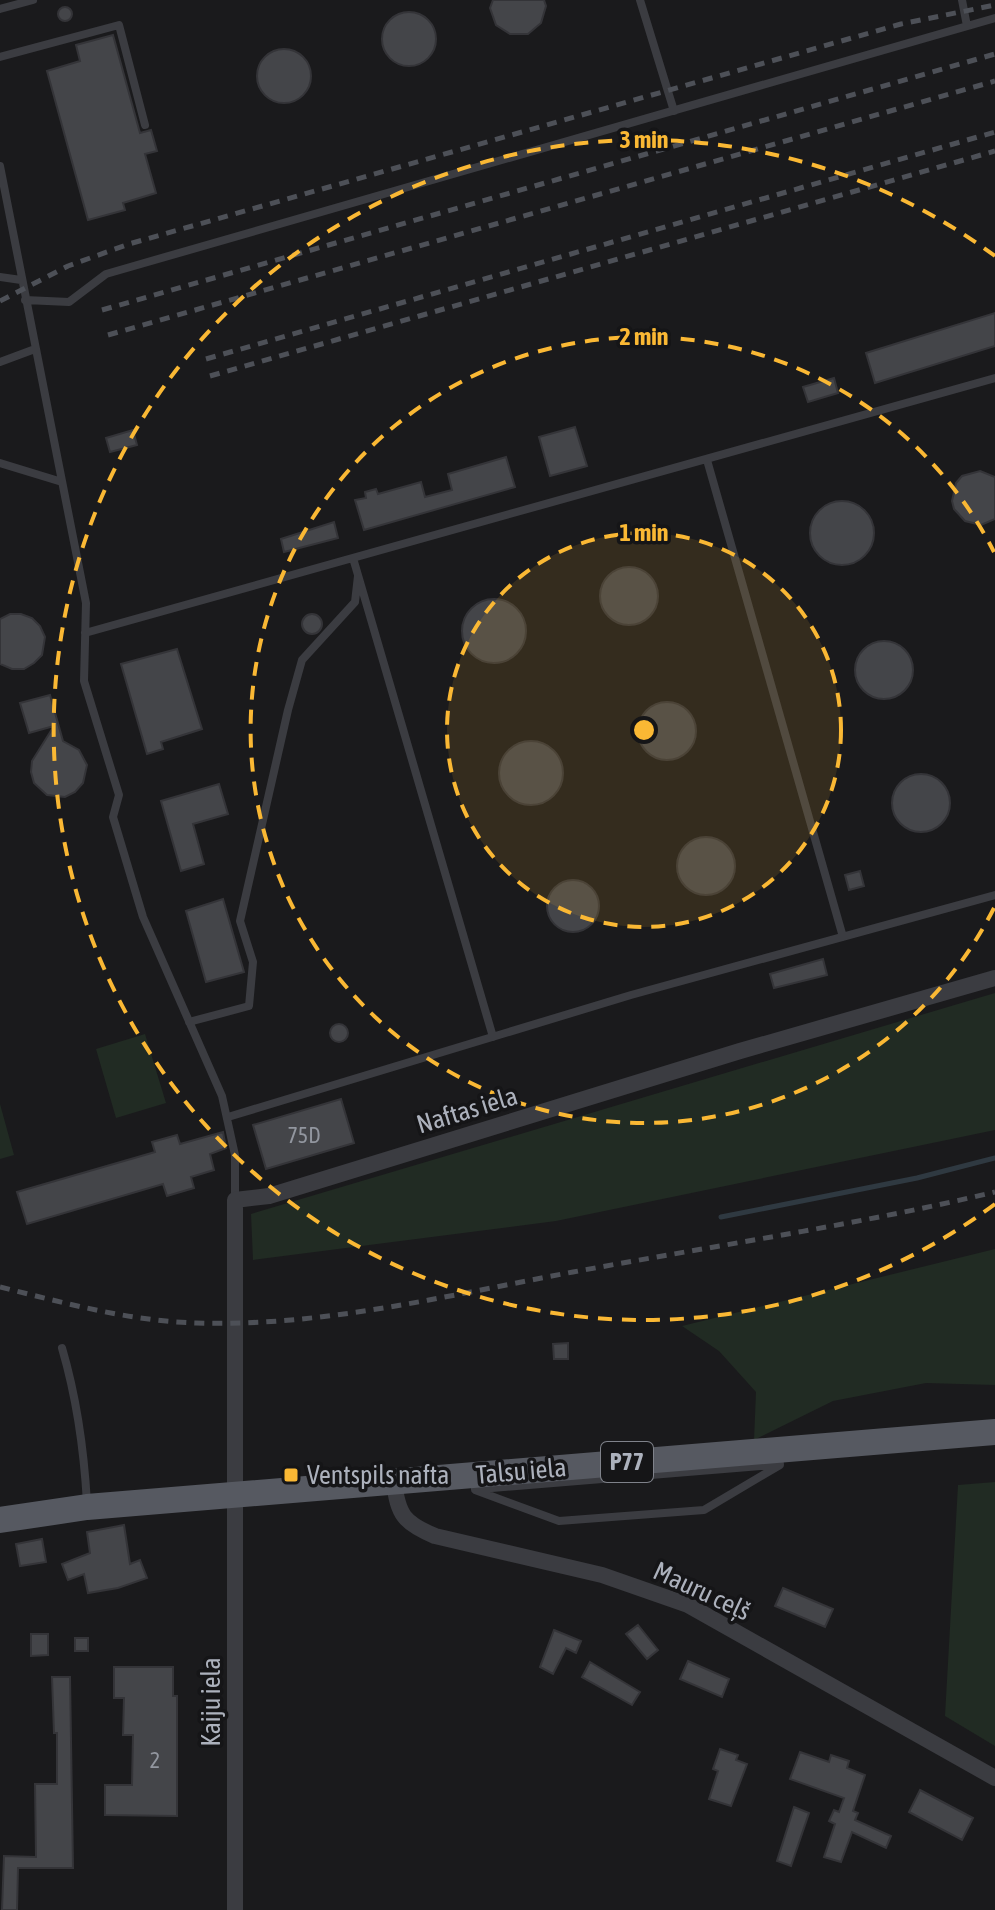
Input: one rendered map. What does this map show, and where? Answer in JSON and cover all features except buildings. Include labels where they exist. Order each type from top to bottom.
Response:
[{"type":"main road","name":"Talsu iela","points":[[0,1520],[87,1507],[394,1482],[475,1482],[779,1457],[995,1432]]},
{"type":"street","name":"Naftas iela","points":[[235,1200],[269,1196],[740,1051],[995,978]]},
{"type":"street","points":[[235,1200],[235,1495]]},
{"type":"street","name":"Mauru ceļš","points":[[394,1482],[396,1504],[412,1526],[435,1536],[602,1575],[688,1605],[995,1778]]},
{"type":"street","name":"Kaiju iela","points":[[235,1495],[235,1910]]},
{"type":"lane","points":[[0,9],[33,0]]},
{"type":"lane","points":[[640,0],[674,111]]},
{"type":"lane","points":[[962,0],[967,26]]},
{"type":"lane","points":[[25,300],[69,302],[106,274],[995,18]]},
{"type":"lane","points":[[0,57],[119,25],[145,125]]},
{"type":"lane","points":[[0,166],[4,206],[86,603],[84,681],[119,795],[113,817],[143,917],[222,1096],[235,1155],[235,1200]]},
{"type":"lane","points":[[0,277],[21,280]]},
{"type":"lane","points":[[0,362],[35,349]]},
{"type":"lane","points":[[85,633],[995,378]]},
{"type":"lane","points":[[707,460],[843,937]]},
{"type":"lane","points":[[0,463],[62,482]]},
{"type":"lane","points":[[353,558],[493,1037]]},
{"type":"lane","points":[[189,1022],[249,1006],[253,962],[240,921],[288,710],[302,660],[355,602],[358,576]]},
{"type":"lane","points":[[228,1117],[631,995],[995,895]]},
{"type":"lane","points":[[62,1348],[72,1383],[86,1462],[87,1507]]},
{"type":"lane","points":[[475,1482],[559,1521],[704,1510],[779,1457]]},
{"type":"shaded area","points":[[995,993],[995,1130],[556,1221],[253,1260],[251,1214]]},
{"type":"shaded area","points":[[145,1034],[166,1103],[116,1118],[96,1049]]},
{"type":"shaded area","points":[[0,1104],[14,1155],[0,1159]]},
{"type":"shaded area","points":[[995,1249],[995,1385],[926,1383],[833,1401],[754,1440],[756,1392],[719,1351],[682,1326]]},
{"type":"shaded area","points":[[995,1482],[995,1746],[945,1716],[958,1485]]},
{"type":"waterway","points":[[721,1217],[917,1178],[995,1158]]},
{"type":"railway","points":[[0,301],[68,266],[129,244],[901,24],[995,5]]},
{"type":"railway","points":[[102,310],[995,54]]},
{"type":"railway","points":[[108,335],[995,81]]},
{"type":"railway","points":[[206,359],[995,132]]},
{"type":"railway","points":[[210,376],[995,151]]},
{"type":"railway","points":[[0,1287],[97,1310],[171,1322],[291,1320],[386,1308],[837,1225],[995,1192]]},
{"type":"place","name":"Ventspils nafta","points":[[291,1475]]}]
